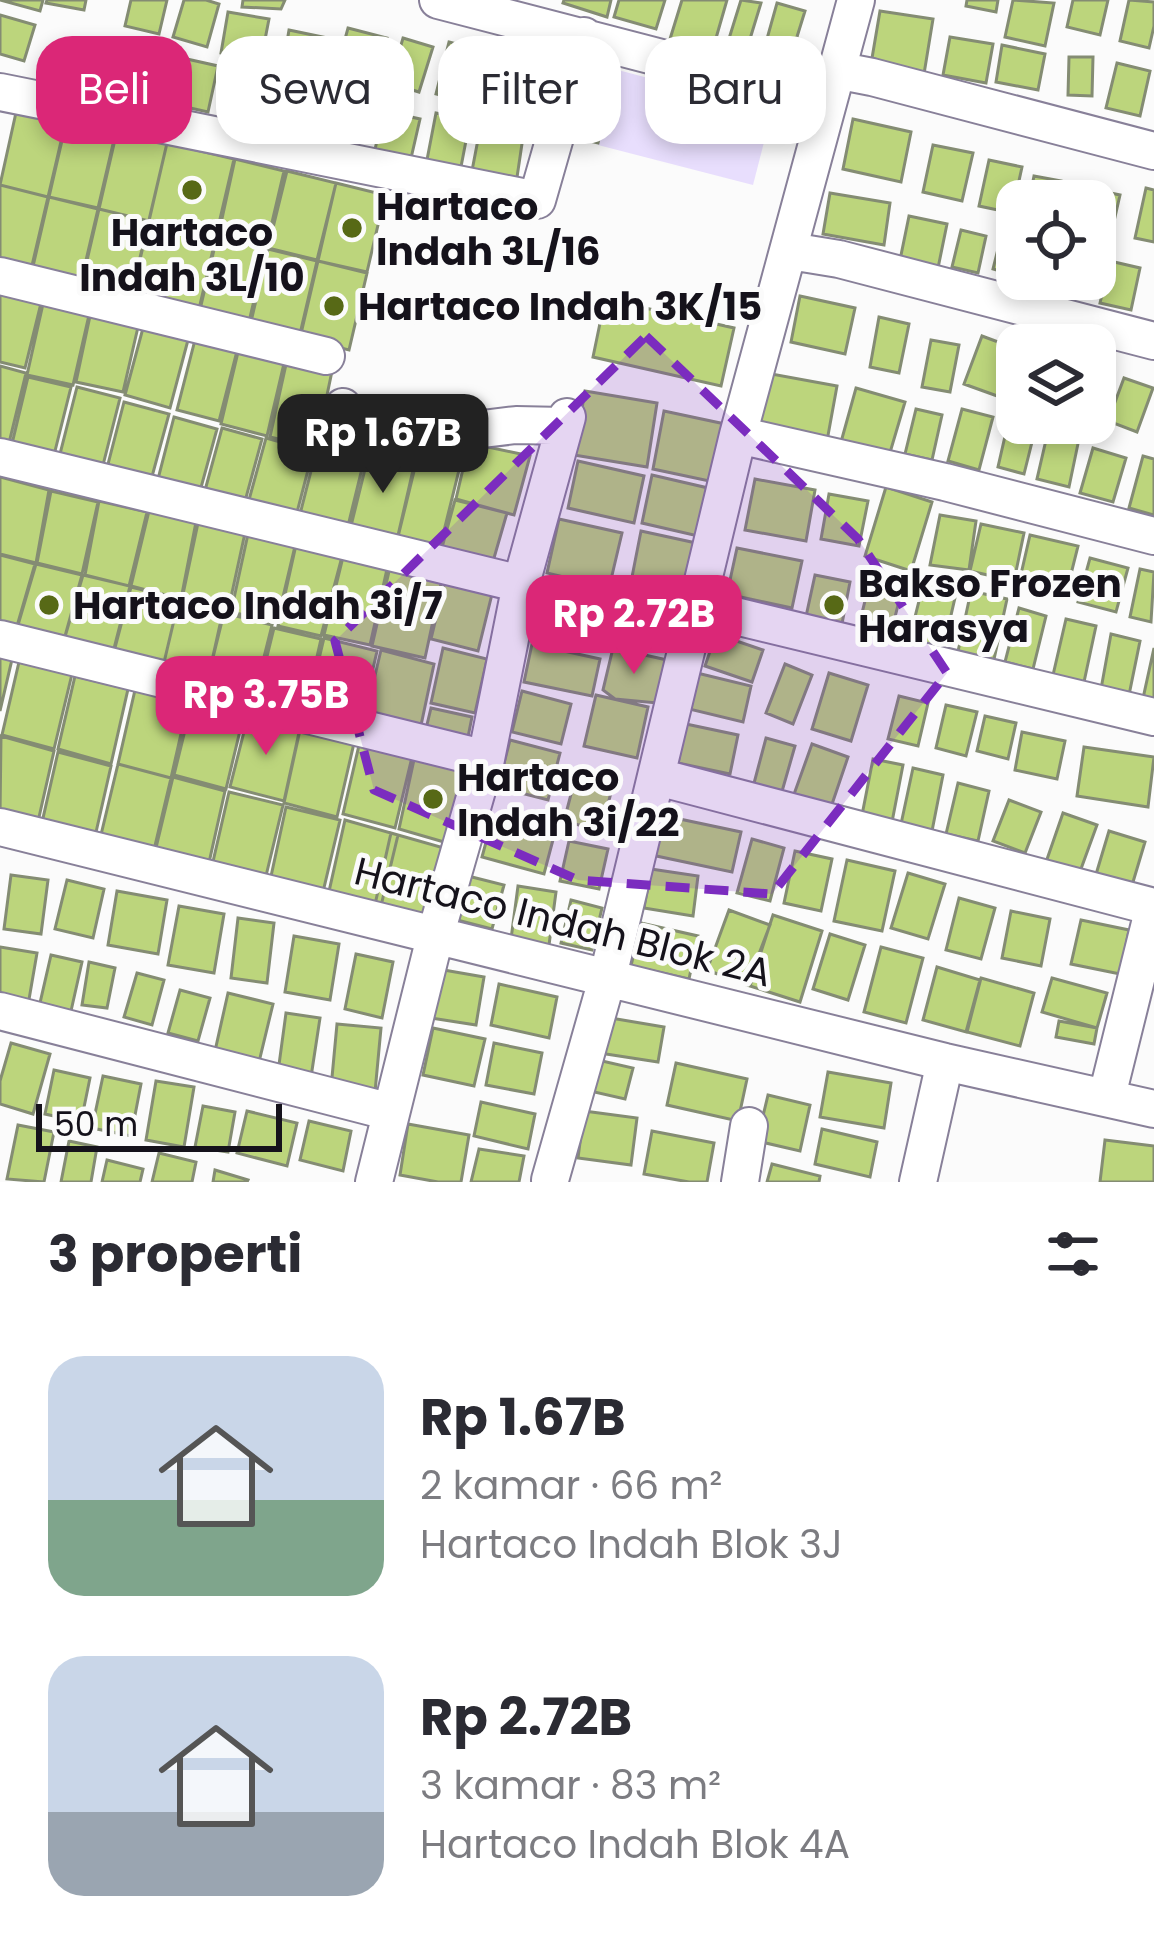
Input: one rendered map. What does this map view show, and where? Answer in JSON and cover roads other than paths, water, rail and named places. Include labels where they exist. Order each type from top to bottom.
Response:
[{"type":"street","points":[[438,0],[580,36]]},
{"type":"street","points":[[550,1180],[608,976],[738,435],[856,0]]},
{"type":"street","points":[[621,44],[832,86],[872,76],[1154,151]]},
{"type":"street","points":[[0,92],[537,200],[553,144]]},
{"type":"street","points":[[790,251],[838,259],[1154,341]]},
{"type":"street","points":[[0,276],[326,356]]},
{"type":"street","points":[[343,407],[352,425],[393,434],[434,435],[565,422],[521,584],[486,759],[436,933],[374,1182]]},
{"type":"street","points":[[738,435],[923,476],[1154,536]]},
{"type":"street","points":[[0,457],[521,584]]},
{"type":"street","points":[[698,607],[1154,717]]},
{"type":"street","points":[[0,639],[486,759]]},
{"type":"street","points":[[658,777],[1154,907],[1107,1096]]},
{"type":"street","name":"Hartaco Indah Blok 2A","points":[[0,827],[1154,1109]]},
{"type":"street","points":[[0,1011],[391,1112]]},
{"type":"street","points":[[918,1182],[945,1061]]},
{"type":"street","points":[[740,1182],[749,1126]]},
{"type":"place","name":"Hartaco Indah 3L/10","points":[[192,190]]},
{"type":"place","name":"Hartaco Indah 3L/16","points":[[352,228]]},
{"type":"place","name":"Hartaco Indah 3K/15","points":[[334,306]]},
{"type":"place","name":"Hartaco Indah 3i/7","points":[[49,605]]},
{"type":"place","name":"Bakso Frozen Harasya","points":[[834,605]]},
{"type":"place","name":"Hartaco Indah 3i/22","points":[[433,799]]}]
